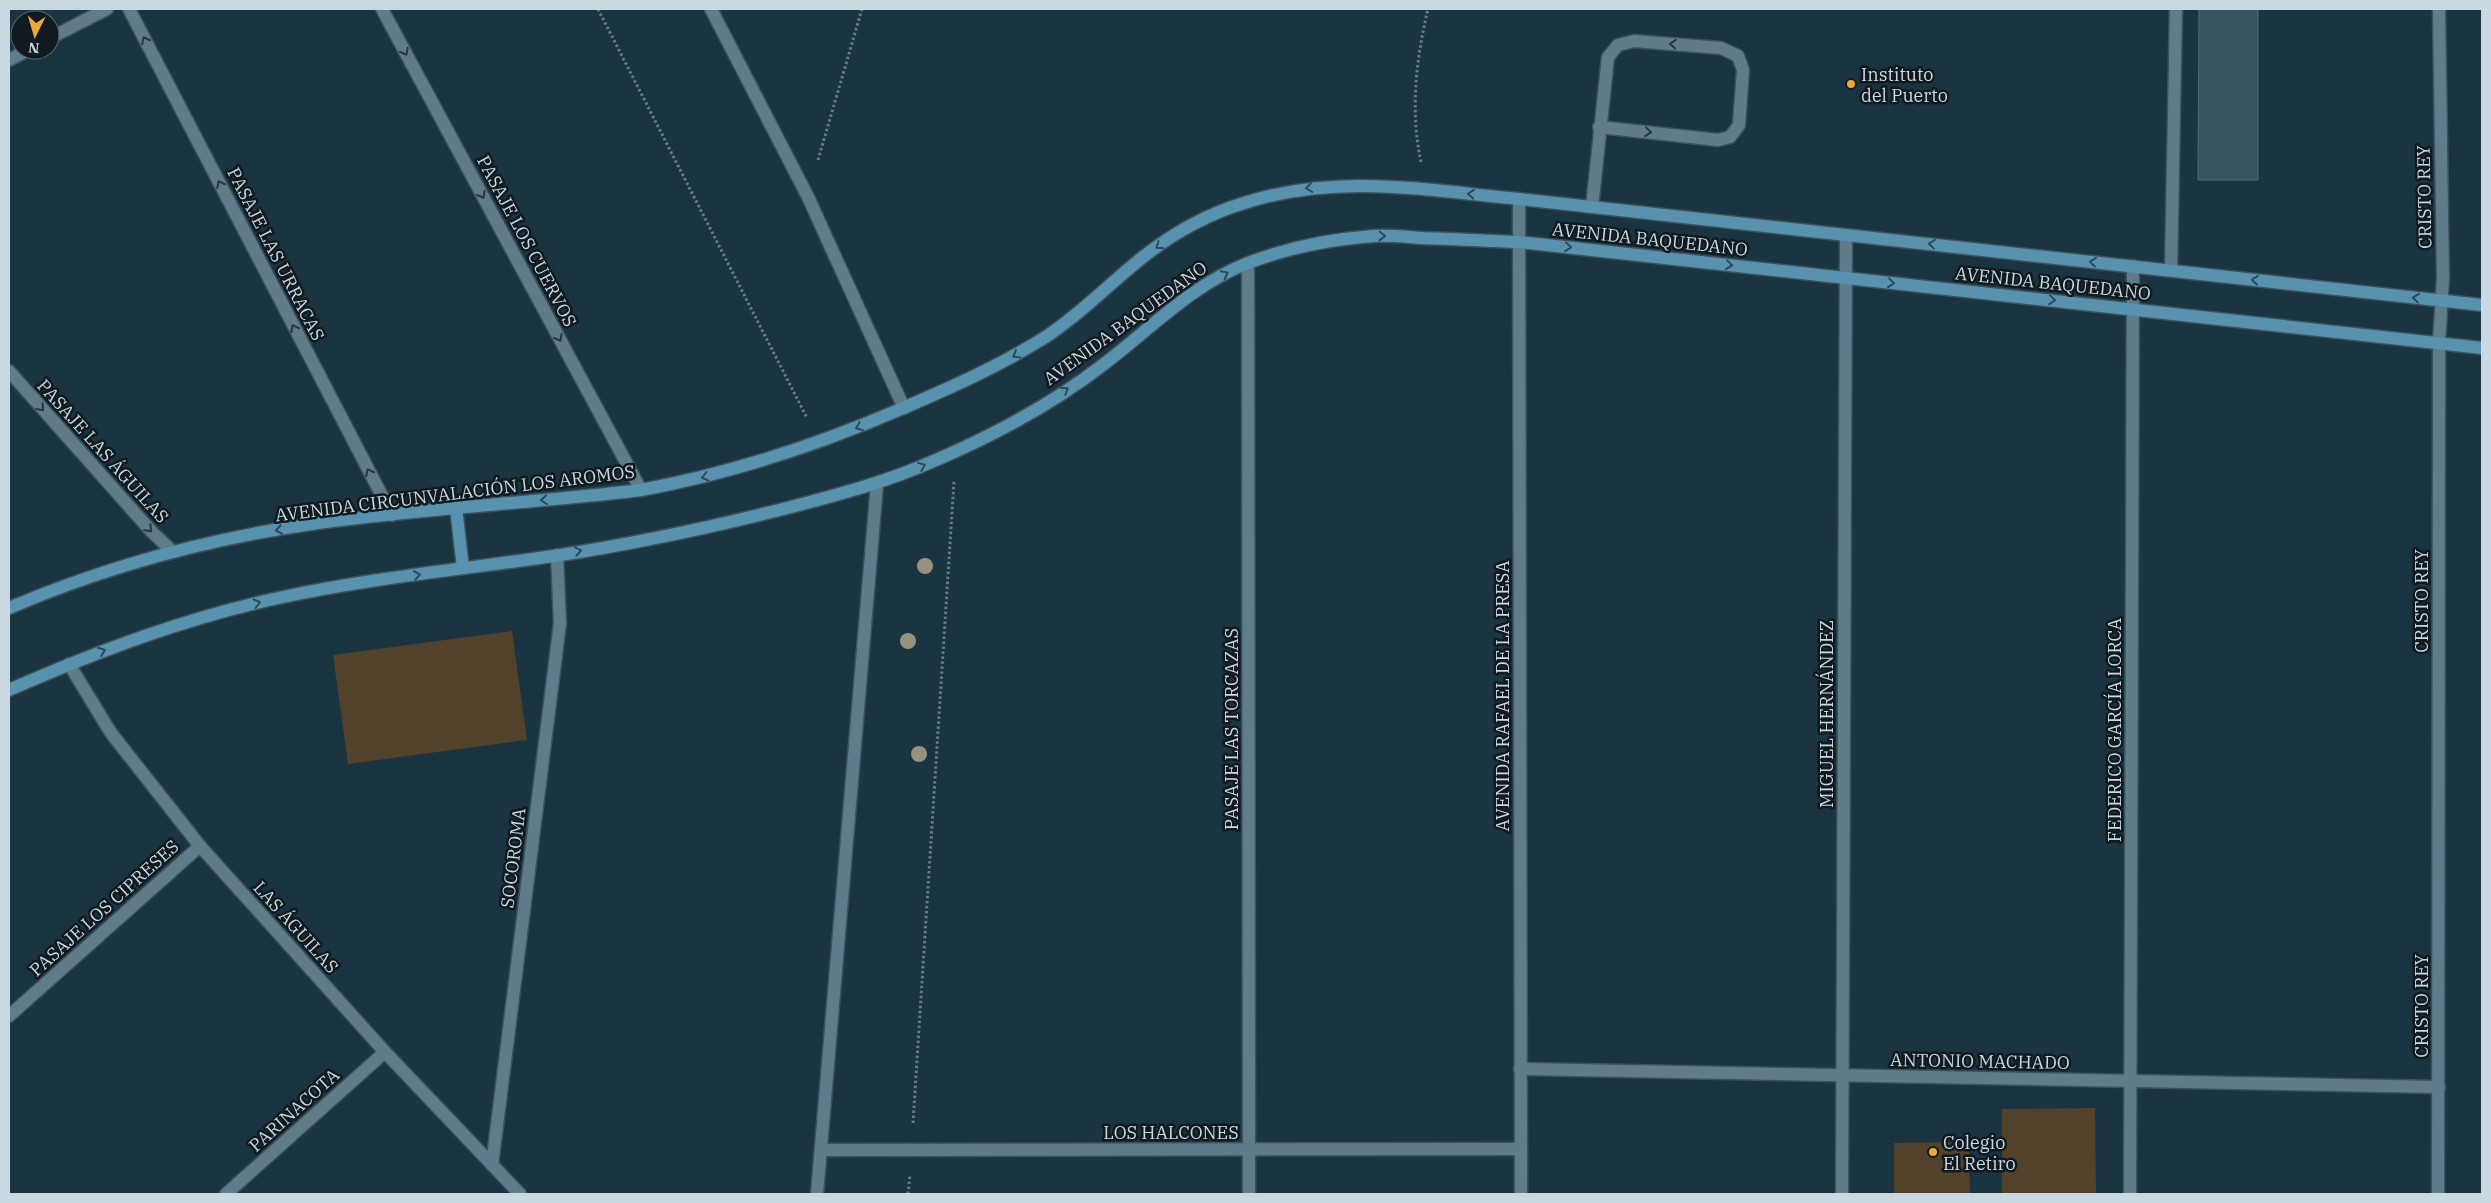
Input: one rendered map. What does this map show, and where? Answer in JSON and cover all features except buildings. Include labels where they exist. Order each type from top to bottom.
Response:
[{"type":"main road","name":"AVENIDA BAQUEDANO","points":[[904,408],[941,393],[1012,357],[1083,309],[1143,257],[1174,236],[1242,203],[1284,192],[1326,186],[1369,184],[1519,199],[2482,305]]},
{"type":"main road","name":"AVENIDA BAQUEDANO","points":[[877,484],[956,450],[1054,397],[1100,367],[1193,293],[1220,276],[1248,263],[1307,247],[1376,236],[1519,242],[2482,348]]},
{"type":"main road","name":"AVENIDA CIRCUNVALACIÓN LOS AROMOS","points":[[9,608],[104,572],[173,552],[309,525],[641,490],[733,470],[820,442],[904,408]]},
{"type":"main road","points":[[9,690],[68,664],[165,629],[281,598],[354,584],[557,555],[659,537],[760,515],[877,484]]},
{"type":"main road","points":[[456,508],[464,568]]},
{"type":"street","points":[[60,33],[107,9]]},
{"type":"street","name":"PASAJE LAS URRACAS","points":[[129,9],[392,516]]},
{"type":"street","name":"PASAJE LOS CUERVOS","points":[[382,9],[641,490]]},
{"type":"street","points":[[711,9],[808,197],[904,408]]},
{"type":"street","points":[[2171,270],[2176,9]]},
{"type":"street","name":"CRISTO REY","points":[[2438,1194],[2439,343],[2442,301],[2439,9]]},
{"type":"street","points":[[1592,207],[1599,127],[1608,57],[1618,45],[1634,41],[1721,48],[1738,56],[1743,70],[1738,125],[1730,137],[1718,140],[1599,127]]},
{"type":"street","name":"AVENIDA RAFAEL DE LA PRESA","points":[[1519,199],[1521,1194]]},
{"type":"street","name":"MIGUEL HERNÁNDEZ","points":[[1842,1194],[1846,235]]},
{"type":"street","name":"PASAJE LAS TORCAZAS","points":[[1248,263],[1249,1194]]},
{"type":"street","name":"FEDERICO GARCÍA LORCA","points":[[2130,1194],[2133,266]]},
{"type":"street","name":"PASAJE LAS ÁGUILAS","points":[[9,372],[151,532],[173,552]]},
{"type":"street","points":[[818,1194],[877,484]]},
{"type":"street","name":"SOCOROMA","points":[[492,1165],[560,623],[557,555]]},
{"type":"street","name":"LAS ÁGUILAS","points":[[68,664],[111,733],[200,846],[385,1052],[520,1194]]},
{"type":"street","name":"PASAJE LOS CIPRESES","points":[[9,1016],[200,846]]},
{"type":"street","name":"PARINACOTA","points":[[226,1194],[385,1052]]},
{"type":"street","name":"ANTONIO MACHADO","points":[[1520,1069],[2438,1087]]},
{"type":"street","name":"LOS HALCONES","points":[[821,1150],[1521,1148]]},
{"type":"path","points":[[598,9],[820,442]]},
{"type":"path","points":[[808,197],[862,9]]},
{"type":"path","points":[[1426,190],[1416,125],[1416,92],[1419,47],[1428,9]]},
{"type":"path","points":[[908,1194],[956,450]]},
{"type":"shaded area","points":[[512,631],[527,740],[348,764],[333,655]]},
{"type":"shaded area","points":[[2095,1108],[2096,1194],[2002,1194],[2002,1109]]},
{"type":"shaded area","points":[[1969,1142],[1970,1194],[1894,1194],[1894,1143]]},
{"type":"place","name":"Instituto del Puerto","points":[[1851,84]]},
{"type":"place","name":"Colegio El Retiro","points":[[1933,1152]]}]
